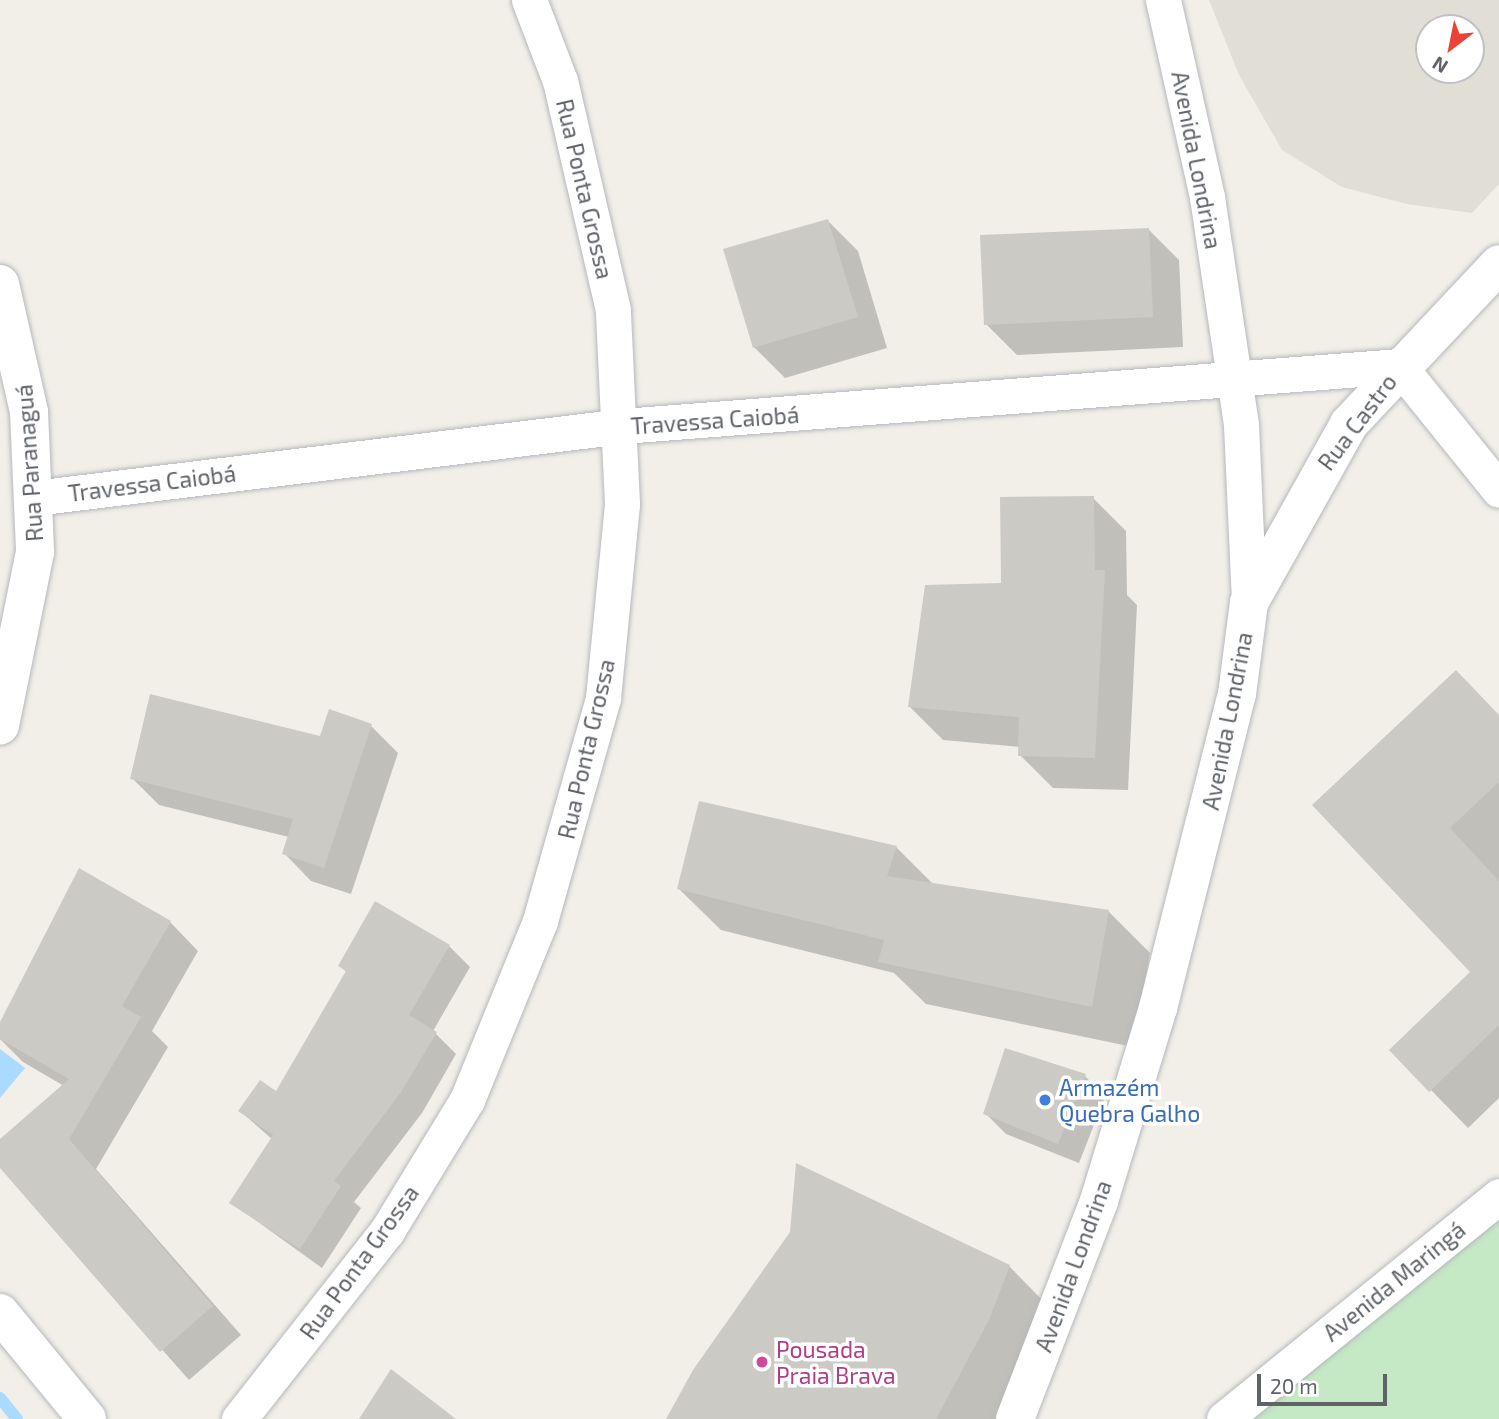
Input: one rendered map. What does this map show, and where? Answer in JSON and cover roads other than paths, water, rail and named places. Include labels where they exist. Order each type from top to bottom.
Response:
[{"type":"street","name":"Rua Ponta Grossa","points":[[239,1419],[387,1231],[467,1100],[499,1027],[544,908],[603,698],[617,598],[623,426],[612,310],[591,197],[560,81],[529,0]]},
{"type":"street","name":"Avenida Londrina","points":[[1015,1419],[1099,1201],[1158,1008],[1223,757],[1249,603],[1235,383],[1207,197],[1163,0]]},
{"type":"street","name":"Rua Castro","points":[[1249,603],[1343,435],[1399,366],[1499,264]]},
{"type":"street","name":"Rua Paranaguá","points":[[0,284],[15,327],[29,412],[35,552],[0,726]]},
{"type":"street","name":"Travessa Caiobá","points":[[34,498],[623,426],[1235,383],[1399,366]]},
{"type":"street","points":[[1399,366],[1499,490]]},
{"type":"street","name":"Avenida Maringá","points":[[1224,1419],[1499,1196]]},
{"type":"street","points":[[0,1313],[87,1419]]},
{"type":"water","points":[[0,1049],[25,1068],[0,1098]]},
{"type":"waterway","points":[[0,1398],[17,1419]]},
{"type":"place","name":"Armazém Quebra Galho","points":[[1045,1100]]},
{"type":"place","name":"Pousada Praia Brava","points":[[762,1362]]}]
